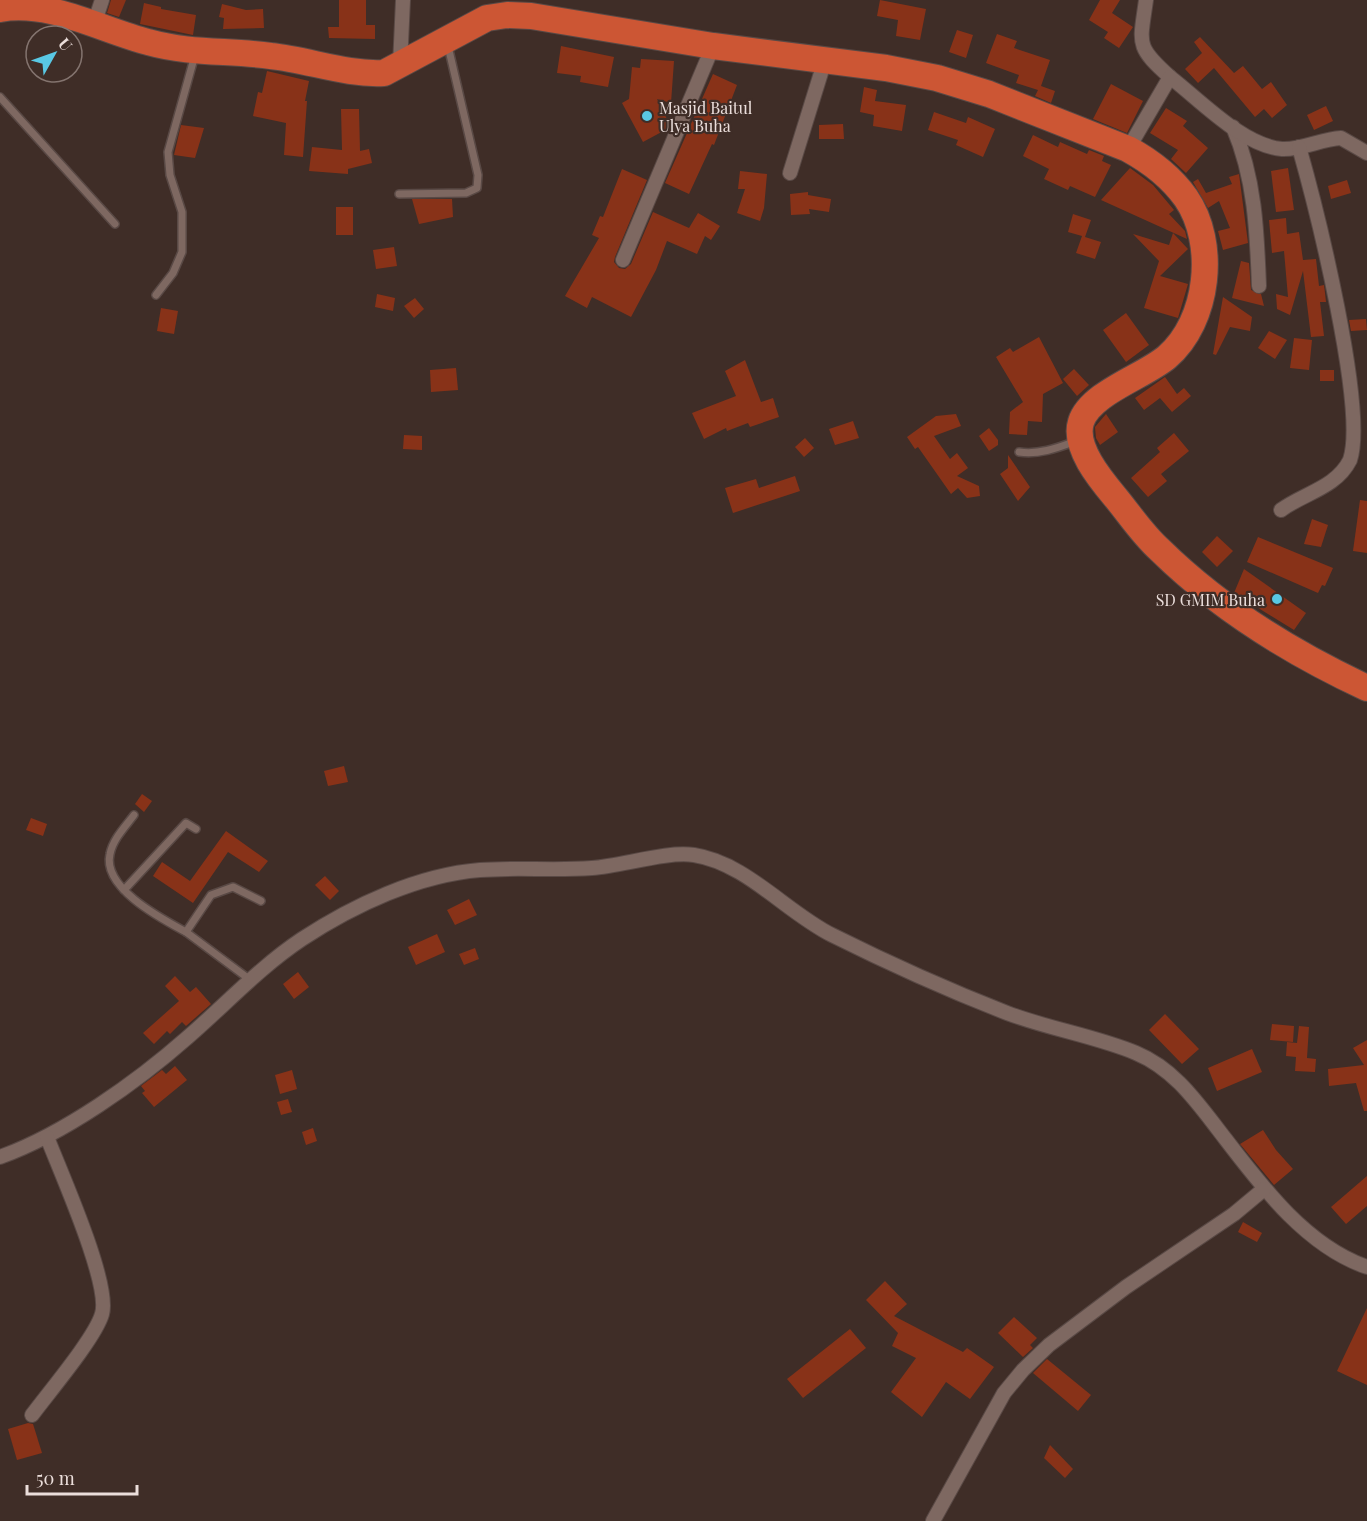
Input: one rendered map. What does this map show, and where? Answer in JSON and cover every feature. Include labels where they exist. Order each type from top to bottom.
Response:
[{"type":"highway","points":[[0,9],[22,3],[41,3],[98,10],[146,42],[195,52],[272,56],[366,74],[384,73],[400,65],[446,40],[487,9],[507,15],[531,16],[713,46],[886,68],[947,81],[988,94],[1128,148],[1147,159],[1187,199],[1198,225],[1204,250],[1205,272],[1198,308],[1187,334],[1168,356],[1104,396],[1081,422],[1081,439],[1091,463],[1106,486],[1158,549],[1196,584],[1252,624],[1331,671],[1367,688]]},
{"type":"street","points":[[400,65],[403,0]]},
{"type":"street","points":[[1146,0],[1141,27],[1142,48],[1149,59],[1233,127],[1268,146],[1283,149],[1341,138],[1367,153]]},
{"type":"street","points":[[623,260],[713,46]]},
{"type":"street","points":[[790,173],[825,60]]},
{"type":"street","points":[[1128,148],[1170,76]]},
{"type":"street","points":[[1233,127],[1243,149],[1257,220],[1259,286]]},
{"type":"street","points":[[1281,510],[1329,484],[1341,473],[1350,460],[1357,426],[1338,295],[1299,147]]},
{"type":"street","points":[[0,1157],[47,1137],[87,1113],[183,1042],[249,979],[329,921],[411,885],[480,870],[590,868],[693,855],[723,863],[830,934],[948,988],[1009,1014],[1135,1053],[1160,1065],[1200,1105],[1264,1189],[1330,1251],[1367,1267]]},
{"type":"street","points":[[32,1415],[90,1337],[102,1314],[104,1299],[97,1272],[47,1137]]},
{"type":"street","points":[[933,1521],[1004,1393],[1023,1370],[1049,1345],[1126,1287],[1234,1214],[1264,1189]]},
{"type":"lane","points":[[399,194],[466,193],[477,188],[478,175],[446,40]]},
{"type":"lane","points":[[156,295],[173,273],[182,252],[182,212],[170,176],[168,152],[195,52]]},
{"type":"lane","points":[[0,97],[115,224]]},
{"type":"lane","points":[[1019,452],[1031,454],[1052,450],[1081,439]]},
{"type":"lane","points":[[134,815],[115,841],[109,855],[110,871],[124,890],[148,910],[186,932],[249,979]]},
{"type":"lane","points":[[124,890],[186,824],[196,829]]},
{"type":"lane","points":[[186,932],[211,895],[233,887],[261,901]]},
{"type":"building","points":[[111,0],[126,0],[119,17],[107,13]]},
{"type":"building","points":[[339,0],[366,0],[366,25],[375,25],[375,39],[329,38],[328,27],[339,27]]},
{"type":"building","points":[[880,0],[926,9],[920,40],[896,36],[898,20],[877,16]]},
{"type":"building","points":[[1100,0],[1120,0],[1112,13],[1133,27],[1119,48],[1104,38],[1108,32],[1089,20]]},
{"type":"building","points":[[144,3],[161,7],[161,9],[196,15],[193,35],[140,24]]},
{"type":"building","points":[[222,4],[246,10],[263,9],[264,28],[223,29],[224,18],[219,17]]},
{"type":"building","points":[[957,30],[973,35],[966,58],[949,52]]},
{"type":"building","points":[[997,34],[1017,41],[1014,48],[1050,60],[1041,86],[1055,91],[1051,103],[1035,96],[1038,90],[1016,83],[1019,75],[986,63]]},
{"type":"building","points":[[1200,37],[1234,73],[1243,66],[1262,89],[1271,82],[1287,105],[1272,118],[1264,109],[1255,117],[1214,68],[1198,83],[1185,69],[1202,53],[1194,42]]},
{"type":"building","points":[[561,46],[614,57],[608,87],[580,82],[581,76],[557,73]]},
{"type":"building","points":[[641,59],[674,61],[671,103],[657,99],[670,125],[669,128],[643,142],[622,103],[629,99],[632,67],[640,68]]},
{"type":"building","points":[[267,71],[309,81],[305,101],[307,101],[303,157],[284,155],[286,123],[253,116],[258,92],[262,93]]},
{"type":"building","points":[[713,74],[737,85],[714,145],[712,144],[689,194],[665,183]]},
{"type":"building","points":[[1111,84],[1143,101],[1127,133],[1093,119]]},
{"type":"building","points":[[864,87],[877,90],[875,101],[906,105],[902,131],[873,126],[874,115],[860,112]]},
{"type":"building","points":[[1326,106],[1333,121],[1314,130],[1307,115]]},
{"type":"building","points":[[1166,108],[1187,121],[1183,126],[1208,148],[1186,173],[1171,159],[1178,150],[1150,133]]},
{"type":"building","points":[[341,109],[359,109],[360,151],[369,149],[372,163],[348,169],[348,174],[309,171],[312,147],[342,150]]},
{"type":"building","points":[[934,112],[966,123],[968,117],[995,129],[983,157],[956,145],[958,140],[928,130]]},
{"type":"building","points":[[843,124],[844,139],[819,139],[819,125]]},
{"type":"building","points":[[181,125],[204,128],[195,158],[174,155]]},
{"type":"building","points":[[1033,135],[1058,147],[1060,142],[1087,154],[1089,150],[1104,156],[1102,161],[1111,165],[1095,197],[1070,186],[1068,190],[1044,179],[1049,169],[1023,156]]},
{"type":"building","points":[[1130,168],[1153,185],[1174,210],[1169,214],[1185,231],[1187,239],[1101,200]]},
{"type":"building","points":[[1288,168],[1294,210],[1276,212],[1271,171]]},
{"type":"building","points":[[622,169],[647,180],[615,257],[614,262],[619,268],[625,269],[631,264],[653,212],[689,228],[698,213],[720,226],[711,240],[705,236],[697,254],[667,241],[656,270],[631,317],[592,297],[587,308],[565,296],[599,238],[592,235],[600,216],[603,217]]},
{"type":"building","points":[[740,171],[767,174],[764,208],[760,221],[737,213],[745,189],[738,189]]},
{"type":"building","points":[[1239,174],[1248,243],[1223,250],[1218,231],[1230,228],[1219,201],[1208,208],[1193,182],[1198,179],[1206,193],[1232,184],[1229,177]]},
{"type":"building","points":[[1347,180],[1351,193],[1331,199],[1328,186]]},
{"type":"building","points":[[808,192],[808,195],[831,199],[829,212],[809,209],[810,214],[791,215],[790,194]]},
{"type":"building","points":[[412,199],[452,199],[453,217],[419,224]]},
{"type":"building","points":[[336,207],[353,207],[353,235],[336,235]]},
{"type":"building","points":[[1073,214],[1091,220],[1085,237],[1101,242],[1095,259],[1076,253],[1082,236],[1068,232]]},
{"type":"building","points":[[1286,218],[1287,234],[1299,232],[1303,260],[1316,259],[1319,286],[1324,285],[1326,302],[1320,302],[1324,336],[1311,337],[1303,271],[1290,315],[1277,309],[1276,294],[1288,297],[1284,251],[1272,253],[1269,220]]},
{"type":"building","points":[[1173,233],[1188,249],[1160,276],[1188,284],[1178,318],[1144,308],[1159,261],[1133,234],[1169,245]]},
{"type":"building","points":[[394,247],[397,266],[376,269],[373,250]]},
{"type":"building","points":[[1241,261],[1249,263],[1251,290],[1261,294],[1264,306],[1232,298]]},
{"type":"building","points":[[377,294],[395,298],[393,311],[375,307]]},
{"type":"building","points":[[1223,297],[1252,317],[1250,331],[1230,327],[1216,355],[1213,354]]},
{"type":"building","points":[[415,298],[424,309],[414,318],[404,306]]},
{"type":"building","points":[[161,308],[178,311],[174,334],[157,331]]},
{"type":"building","points":[[1126,313],[1149,345],[1126,362],[1103,330]]},
{"type":"building","points":[[1366,319],[1367,330],[1351,331],[1349,320]]},
{"type":"building","points":[[1269,331],[1287,340],[1275,359],[1258,348]]},
{"type":"building","points":[[1039,337],[1063,383],[1043,394],[1042,422],[1028,421],[1027,435],[1009,434],[1010,412],[1023,402],[996,357],[1010,348],[1013,352]]},
{"type":"building","points":[[1294,338],[1312,340],[1309,370],[1290,368]]},
{"type":"building","points":[[745,360],[761,402],[773,398],[779,417],[750,427],[748,423],[727,431],[726,428],[704,439],[692,413],[736,396],[725,371]]},
{"type":"building","points":[[456,368],[458,390],[431,392],[430,370]]},
{"type":"building","points":[[1074,369],[1089,385],[1077,396],[1063,379]]},
{"type":"building","points":[[1320,370],[1334,370],[1334,381],[1320,381]]},
{"type":"building","points":[[1165,377],[1177,394],[1184,388],[1191,396],[1172,412],[1160,398],[1144,410],[1135,398]]},
{"type":"building","points":[[956,414],[961,426],[934,436],[950,459],[957,453],[968,468],[957,476],[979,486],[980,496],[967,498],[958,488],[951,494],[918,447],[915,449],[907,437],[936,416]]},
{"type":"building","points":[[1106,414],[1118,432],[1100,445],[1096,438],[1095,427]]},
{"type":"building","points":[[853,421],[859,438],[835,445],[829,429]]},
{"type":"building","points":[[989,428],[998,440],[998,445],[989,451],[979,436]]},
{"type":"building","points":[[1174,433],[1189,451],[1161,474],[1167,481],[1148,497],[1131,478],[1160,452],[1157,448]]},
{"type":"building","points":[[404,435],[422,436],[422,450],[403,449]]},
{"type":"building","points":[[805,438],[814,448],[804,457],[795,447]]},
{"type":"building","points":[[1008,455],[1030,487],[1018,501],[1000,474],[1008,468]]},
{"type":"building","points":[[795,476],[800,491],[733,513],[725,488],[756,479],[759,488]]},
{"type":"building","points":[[1360,500],[1367,501],[1367,553],[1353,551]]},
{"type":"building","points":[[1312,519],[1328,525],[1321,547],[1304,544]]},
{"type":"building","points":[[1217,536],[1233,551],[1217,567],[1202,552]]},
{"type":"building","points":[[1258,537],[1333,568],[1325,586],[1322,585],[1318,593],[1247,562]]},
{"type":"building","points":[[1244,569],[1306,613],[1294,630],[1234,593]]},
{"type":"building","points":[[344,766],[348,782],[328,786],[324,771]]},
{"type":"building","points":[[142,794],[152,801],[144,812],[135,804]]},
{"type":"building","points":[[31,818],[47,824],[43,836],[26,830]]},
{"type":"building","points":[[226,831],[268,861],[259,872],[228,852],[193,903],[153,876],[162,862],[190,881]]},
{"type":"building","points":[[325,876],[339,891],[330,900],[315,885]]},
{"type":"building","points":[[469,899],[477,915],[455,925],[447,910]]},
{"type":"building","points":[[437,934],[445,952],[416,965],[408,947]]},
{"type":"building","points":[[475,948],[479,959],[464,965],[459,954]]},
{"type":"building","points":[[298,972],[309,987],[294,999],[283,984]]},
{"type":"building","points":[[175,976],[190,992],[196,987],[211,1004],[186,1026],[182,1022],[170,1034],[167,1031],[154,1044],[143,1033],[179,1001],[165,986]]},
{"type":"building","points":[[1165,1014],[1199,1049],[1182,1064],[1149,1030]]},
{"type":"building","points":[[1272,1024],[1294,1026],[1293,1042],[1270,1040]]},
{"type":"building","points":[[1299,1026],[1309,1027],[1307,1058],[1316,1059],[1315,1072],[1295,1071],[1296,1057],[1286,1056],[1287,1042],[1297,1043]]},
{"type":"building","points":[[1367,1040],[1367,1111],[1364,1111],[1356,1083],[1329,1086],[1328,1069],[1364,1065],[1353,1048]]},
{"type":"building","points":[[1252,1049],[1262,1072],[1217,1091],[1208,1068]]},
{"type":"building","points":[[175,1066],[187,1080],[154,1107],[142,1093],[145,1091],[141,1086],[162,1070],[166,1074]]},
{"type":"building","points":[[292,1070],[297,1089],[280,1094],[275,1075]]},
{"type":"building","points":[[288,1099],[292,1112],[281,1115],[277,1102]]},
{"type":"building","points":[[313,1128],[317,1141],[306,1145],[302,1132]]},
{"type":"building","points":[[1263,1130],[1276,1150],[1293,1169],[1274,1185],[1240,1144]]},
{"type":"building","points":[[1367,1176],[1367,1206],[1346,1224],[1331,1207]]},
{"type":"building","points":[[1243,1222],[1262,1233],[1257,1242],[1238,1232]]},
{"type":"building","points":[[885,1281],[907,1304],[894,1316],[963,1352],[967,1348],[994,1367],[970,1399],[946,1382],[922,1417],[891,1392],[916,1358],[892,1346],[898,1333],[866,1300]]},
{"type":"building","points":[[1367,1308],[1367,1385],[1337,1371]]},
{"type":"building","points":[[1014,1317],[1037,1338],[1030,1345],[1033,1348],[1023,1357],[998,1333]]},
{"type":"building","points":[[850,1329],[866,1348],[803,1398],[787,1379]]},
{"type":"building","points":[[1047,1359],[1091,1395],[1078,1411],[1033,1373]]},
{"type":"building","points":[[28,1423],[33,1424],[42,1453],[17,1460],[8,1429]]},
{"type":"building","points":[[1050,1445],[1073,1469],[1065,1478],[1044,1458]]},
{"type":"place","name":"Masjid Baitul Ulya Buha","points":[[647,116]]},
{"type":"place","name":"SD GMIM Buha","points":[[1277,599]]}]
